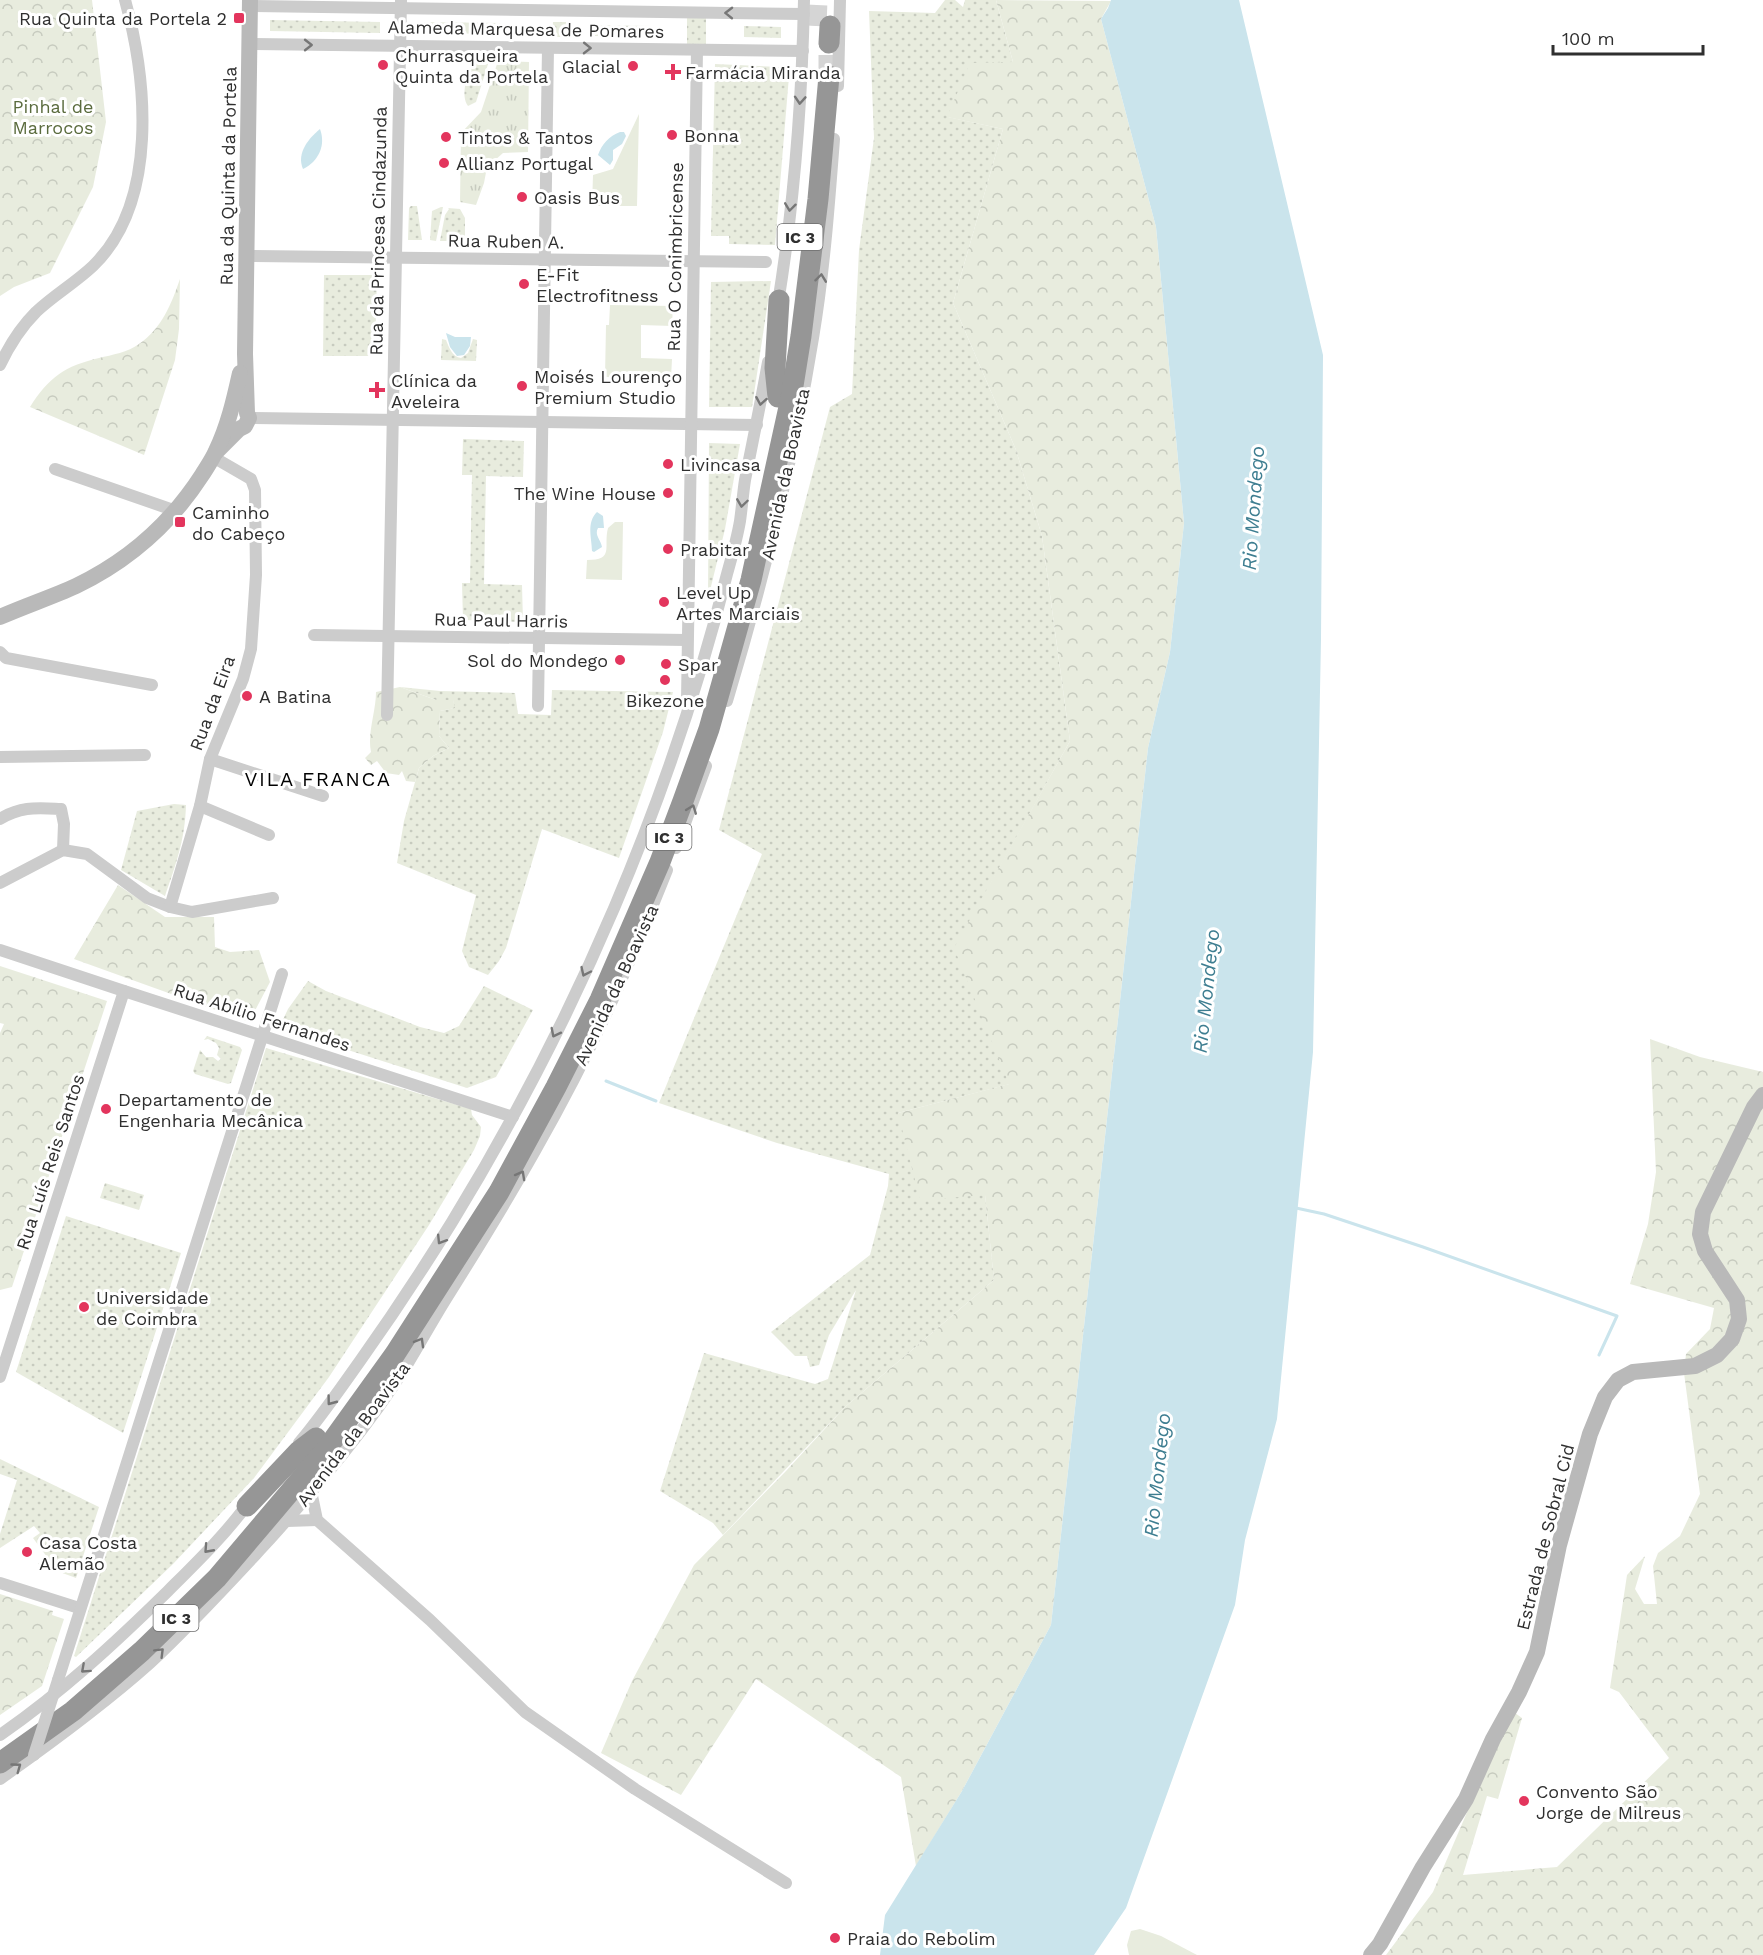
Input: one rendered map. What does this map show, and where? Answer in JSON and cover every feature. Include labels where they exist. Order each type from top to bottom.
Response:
[{"type":"highway","name":"Avenida da Boavista","points":[[0,1753],[70,1701],[142,1635],[192,1586],[322,1442],[351,1393],[446,1252],[545,1081],[591,985],[647,857],[696,724],[739,577],[778,397],[789,334],[822,76],[811,269],[791,398],[751,580],[709,729],[660,862],[600,1000],[516,1160],[457,1259],[395,1354],[322,1442],[217,1578],[142,1651],[73,1711],[0,1764]]},
{"type":"highway","points":[[778,397],[775,368],[779,300]]},
{"type":"highway","points":[[247,1506],[299,1451],[322,1442]]},
{"type":"highway","points":[[282,1526],[284,1517],[313,1479],[322,1442]]},
{"type":"street","points":[[0,365],[15,338],[37,311],[95,263],[118,231],[129,209],[139,168],[141,88],[135,41],[125,0]]},
{"type":"street","name":"Avenida da Boavista","points":[[0,1735],[70,1683],[129,1630],[205,1554],[309,1431],[381,1331],[437,1246],[513,1117],[576,992],[637,853],[686,717],[728,574],[779,300],[792,188],[816,34],[804,0]]},
{"type":"street","name":"Avenida da Boavista","points":[[0,1779],[117,1691],[152,1661],[225,1588],[282,1526],[341,1456],[408,1363],[436,1313],[508,1197],[553,1118],[610,1005],[644,929],[693,805],[718,732],[762,583],[802,399],[815,325],[829,200],[838,76],[840,0]]},
{"type":"street","name":"Alameda Marquesa de Pomares","points":[[250,3],[400,4],[816,34]]},
{"type":"street","name":"Rua da Quinta da Portela","points":[[239,418],[244,354],[250,3]]},
{"type":"street","name":"Rua da Princesa Cindazunda","points":[[387,715],[400,4]]},
{"type":"street","name":"Alameda Marquesa de Pomares","points":[[249,44],[697,50],[816,34]]},
{"type":"street","points":[[538,706],[548,48]]},
{"type":"street","name":"Rua O Conimbricense","points":[[686,717],[697,50]]},
{"type":"street","name":"Rua Ruben A.","points":[[246,256],[766,262]]},
{"type":"street","points":[[0,617],[76,586],[107,569],[163,526],[195,485],[239,418],[757,425]]},
{"type":"street","name":"Rua da Eira","points":[[170,907],[200,806],[210,759],[243,679],[251,649],[256,575],[255,490],[251,479],[214,454]]},
{"type":"street","points":[[55,469],[176,511]]},
{"type":"street","name":"Rua Paul Harris","points":[[314,635],[687,640]]},
{"type":"street","points":[[0,652],[6,658],[152,685]]},
{"type":"street","points":[[0,757],[145,755]]},
{"type":"street","points":[[210,759],[323,796]]},
{"type":"street","points":[[200,806],[269,835]]},
{"type":"street","points":[[0,819],[12,811],[34,808],[61,809],[64,824],[63,849]]},
{"type":"street","points":[[0,883],[63,849],[87,854],[147,898],[170,907],[192,912],[273,898]]},
{"type":"street","name":"Rua Abílio Fernandes","points":[[0,950],[513,1117]]},
{"type":"street","points":[[34,1755],[282,974]]},
{"type":"street","name":"Rua Luís Reis Santos","points":[[0,1377],[124,992]]},
{"type":"street","name":"Estrada de Sobral Cid","points":[[1371,1955],[1380,1944],[1423,1866],[1466,1799],[1493,1738],[1519,1692],[1537,1652],[1559,1545],[1590,1434],[1605,1397],[1618,1380],[1633,1372],[1695,1366],[1718,1355],[1732,1339],[1739,1319],[1737,1300],[1705,1251],[1700,1234],[1703,1212],[1754,1107],[1763,1095]]},
{"type":"street","points":[[311,1491],[317,1520],[430,1620],[525,1712],[635,1789],[786,1883]]},
{"type":"street","points":[[282,1526],[317,1520]]},
{"type":"street","points":[[0,1583],[79,1608]]},
{"type":"green space","name":"Pinhal de Marrocos","points":[[0,0],[92,0],[106,122],[93,187],[50,273],[14,287],[0,296]]},
{"type":"green space","points":[[945,0],[955,0],[963,7],[965,0],[996,0],[1013,62],[948,117],[1003,129],[953,303],[1016,450],[1042,536],[1070,741],[955,948],[1010,1084],[898,1113],[985,1194],[994,1280],[845,1407],[723,1535],[713,1523],[660,1491],[704,1353],[815,1384],[828,1379],[856,1290],[829,1335],[819,1365],[810,1367],[807,1356],[795,1356],[771,1332],[870,1255],[889,1174],[777,1143],[659,1103],[762,854],[719,830],[830,407],[852,394],[859,250],[874,138],[869,11],[935,13]]},
{"type":"green space","points":[[996,0],[1111,1],[1101,19],[1156,227],[1184,523],[1170,652],[1148,748],[1051,1625],[962,1791],[916,1866],[901,1777],[756,1679],[681,1795],[601,1753],[632,1681],[694,1565],[845,1407],[994,1280],[985,1195],[920,1200],[898,1113],[1009,1084],[954,948],[1070,741],[1042,536],[1016,450],[953,303],[1003,129],[947,117],[970,63],[1013,62]]},
{"type":"green space","points":[[687,18],[706,18],[706,45],[687,45]]},
{"type":"green space","points":[[270,20],[380,22],[380,33],[270,31]]},
{"type":"green space","points":[[419,22],[501,23],[501,34],[418,33]]},
{"type":"green space","points":[[553,22],[568,22],[568,37],[552,37]]},
{"type":"green space","points":[[596,25],[650,26],[649,37],[595,36]]},
{"type":"green space","points":[[744,26],[781,27],[781,38],[744,37]]},
{"type":"green space","points":[[489,61],[476,102],[468,106],[465,91],[470,62]]},
{"type":"green space","points":[[498,61],[529,62],[528,152],[503,153],[494,161],[488,162],[476,205],[460,202],[461,133],[481,112]]},
{"type":"green space","points":[[715,64],[779,67],[785,69],[789,76],[775,245],[729,244],[729,236],[711,236]]},
{"type":"green space","points":[[639,114],[637,206],[592,206],[593,175],[613,169]]},
{"type":"green space","points":[[417,206],[422,240],[408,240],[409,208]]},
{"type":"green space","points":[[443,207],[436,241],[430,240],[432,211]]},
{"type":"green space","points":[[448,208],[460,209],[465,218],[465,241],[440,241]]},
{"type":"green space","points":[[324,275],[377,275],[375,356],[323,356]]},
{"type":"green space","points":[[180,279],[179,329],[175,360],[144,455],[30,407],[51,380],[67,369],[125,351],[147,338],[165,315]]},
{"type":"green space","points":[[771,281],[752,407],[709,407],[711,282]]},
{"type":"green space","points":[[610,305],[673,306],[672,326],[641,325],[641,358],[672,359],[671,378],[605,377],[606,325],[609,325]]},
{"type":"green space","points":[[442,339],[446,340],[453,354],[461,358],[468,353],[473,339],[477,340],[476,361],[441,360]]},
{"type":"green space","points":[[463,439],[524,441],[523,477],[486,476],[484,584],[522,585],[523,622],[463,620],[462,583],[470,583],[472,475],[462,475]]},
{"type":"green space","points":[[709,443],[740,444],[725,529],[708,599]]},
{"type":"green space","points":[[615,522],[623,522],[622,580],[586,579],[587,560],[601,558],[605,555],[608,528]]},
{"type":"green space","points":[[400,687],[440,691],[515,693],[518,714],[551,715],[552,690],[673,692],[663,732],[619,858],[542,829],[506,948],[488,975],[469,967],[462,951],[476,895],[397,863],[404,821],[419,768],[433,756],[449,748],[439,736],[440,711],[454,708],[453,700],[436,700]]},
{"type":"green space","points":[[400,687],[436,700],[453,700],[455,708],[440,711],[439,736],[449,748],[433,756],[419,768],[415,782],[406,781],[402,771],[399,775],[386,773],[377,761],[371,765],[365,758],[371,752],[370,737],[376,692]]},
{"type":"green space","points":[[174,804],[186,805],[184,829],[165,896],[121,870],[137,811]]},
{"type":"green space","points":[[118,885],[165,917],[214,917],[215,947],[230,952],[259,950],[270,982],[249,1022],[74,959]]},
{"type":"green space","points":[[0,966],[107,1001],[12,1287],[0,1290],[0,1033],[4,1024],[0,1023]]},
{"type":"green space","points":[[308,981],[326,991],[420,1027],[444,1033],[459,1026],[484,986],[533,1010],[496,1077],[467,1088],[279,1028],[288,1009]]},
{"type":"green space","points":[[207,1036],[240,1047],[242,1050],[231,1083],[195,1074],[193,1071],[200,1050],[206,1057],[213,1057],[218,1061],[221,1059],[217,1055],[219,1048],[216,1043],[208,1039],[204,1040]]},
{"type":"green space","points":[[1650,1039],[1700,1057],[1763,1072],[1763,1955],[1386,1955],[1433,1892],[1497,1742],[1515,1713],[1522,1718],[1498,1799],[1487,1796],[1463,1875],[1557,1867],[1669,1758],[1619,1692],[1610,1688],[1627,1575],[1645,1556],[1635,1589],[1644,1604],[1657,1604],[1653,1566],[1658,1553],[1680,1536],[1700,1494],[1684,1373],[1686,1354],[1710,1329],[1714,1308],[1630,1284],[1648,1224],[1656,1172]]},
{"type":"green space","points":[[266,1048],[471,1109],[472,1115],[481,1127],[480,1136],[429,1225],[329,1377],[254,1478],[173,1564],[76,1657],[74,1656]]},
{"type":"green space","points":[[105,1183],[144,1195],[139,1210],[100,1198]]},
{"type":"green space","points":[[66,1216],[181,1253],[123,1433],[16,1372]]},
{"type":"green space","points":[[0,1459],[99,1507],[76,1578],[38,1564],[47,1557],[33,1538],[40,1533],[34,1526],[0,1548],[0,1534],[17,1480],[0,1474]]},
{"type":"green space","points":[[0,1594],[53,1611],[52,1615],[64,1619],[42,1686],[0,1715]]},
{"type":"green space","points":[[1140,1929],[1161,1936],[1197,1955],[1129,1955],[1127,1945],[1131,1931]]},
{"type":"water","name":"Rio Mondego","points":[[1111,0],[1239,0],[1323,355],[1321,639],[1313,1052],[1277,1419],[1245,1540],[1235,1605],[1126,1908],[1094,1955],[880,1955],[885,1915],[962,1791],[1051,1625],[1148,748],[1170,652],[1184,523],[1156,227],[1101,19]]},
{"type":"water","points":[[320,129],[322,141],[320,152],[309,166],[303,169],[302,152],[308,141]]},
{"type":"water","points":[[624,132],[626,136],[622,144],[613,150],[613,160],[610,165],[598,155],[606,141]]},
{"type":"water","points":[[446,333],[455,337],[471,337],[470,346],[464,355],[457,356],[450,347]]},
{"type":"water","points":[[597,512],[603,516],[604,528],[598,528],[597,535],[602,547],[594,552],[590,531]]},
{"type":"waterway","points":[[606,1081],[656,1101]]},
{"type":"waterway","points":[[1296,1208],[1324,1214],[1423,1247],[1617,1316],[1599,1355]]},
{"type":"tunnel","points":[[816,26],[817,0]]},
{"type":"tunnel","points":[[829,43],[829,76]]},
{"type":"place","name":"Rua Quinta da Portela 2","points":[[239,18]]},
{"type":"place","name":"Churrasqueira Quinta da Portela","points":[[383,65]]},
{"type":"place","name":"Glacial","points":[[633,66]]},
{"type":"place","name":"Farmácia Miranda","points":[[673,72]]},
{"type":"place","name":"Bonna","points":[[672,135]]},
{"type":"place","name":"Tintos & Tantos","points":[[446,137]]},
{"type":"place","name":"Allianz Portugal","points":[[444,163]]},
{"type":"place","name":"Oasis Bus","points":[[522,197]]},
{"type":"place","name":"E-Fit Electrofitness","points":[[524,284]]},
{"type":"place","name":"Moisés Lourenço Premium Studio","points":[[522,386]]},
{"type":"place","name":"Clínica da Aveleira","points":[[377,390]]},
{"type":"place","name":"Livincasa","points":[[668,464]]},
{"type":"place","name":"The Wine House","points":[[668,493]]},
{"type":"place","name":"Caminho do Cabeço","points":[[180,522]]},
{"type":"place","name":"Prabitar","points":[[668,549]]},
{"type":"place","name":"Level Up Artes Marciais","points":[[664,602]]},
{"type":"place","name":"Sol do Mondego","points":[[620,660]]},
{"type":"place","name":"Spar","points":[[666,664]]},
{"type":"place","name":"Bikezone","points":[[665,680]]},
{"type":"place","name":"A Batina","points":[[247,696]]},
{"type":"place","name":"Departamento de Engenharia Mecânica","points":[[106,1109]]},
{"type":"place","name":"Universidade de Coimbra","points":[[84,1307]]},
{"type":"place","name":"Casa Costa Alemão","points":[[27,1552]]},
{"type":"place","name":"Convento São Jorge de Milreus","points":[[1524,1801]]},
{"type":"place","name":"Praia do Rebolim","points":[[835,1938]]},
{"type":"district","name":"VILA FRANCA","points":[[318,779]]}]
